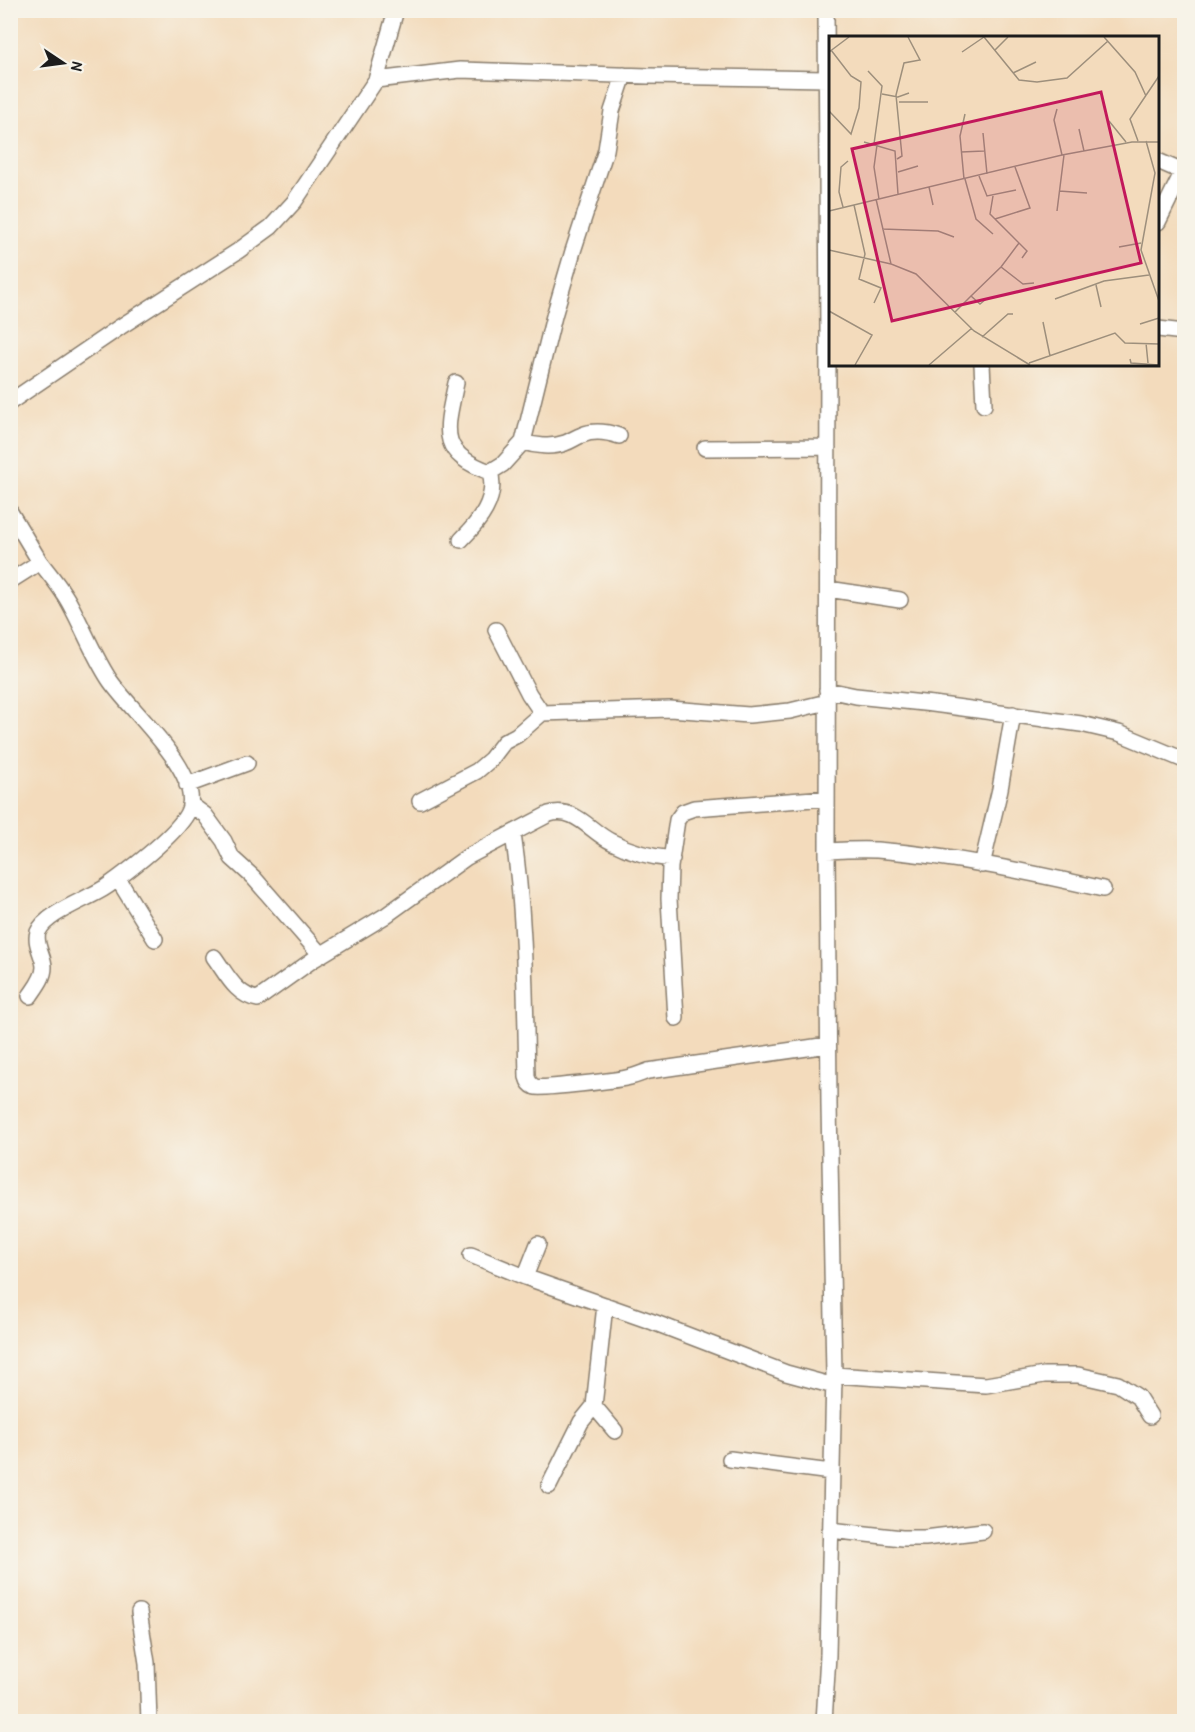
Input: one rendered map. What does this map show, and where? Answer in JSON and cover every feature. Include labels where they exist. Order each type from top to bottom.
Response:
[{"type":"street","points":[[10,402],[271,227],[294,202],[376,80],[396,10]]},
{"type":"street","points":[[824,1722],[828,1655],[834,1380],[828,1045],[829,236],[826,10]]},
{"type":"street","points":[[376,80],[460,70],[826,79]]},
{"type":"street","points":[[490,472],[503,464],[522,442],[554,316],[606,150],[612,111],[624,75]]},
{"type":"street","points":[[1159,161],[1184,171],[1159,220]]},
{"type":"street","points":[[1159,329],[1185,332]]},
{"type":"street","points":[[982,366],[984,405]]},
{"type":"street","points":[[456,383],[448,423],[448,440],[457,455],[474,466],[490,472]]},
{"type":"street","points":[[522,442],[545,446],[564,444],[582,434],[594,432],[608,432],[619,436]]},
{"type":"street","points":[[705,448],[828,447]]},
{"type":"street","points":[[461,540],[485,512],[490,496],[492,479],[490,472]]},
{"type":"street","points":[[10,512],[40,562],[70,604],[110,680],[166,748],[187,785],[190,804],[189,810],[180,823],[161,843],[118,879],[46,922],[38,932],[38,943],[44,967],[42,978],[30,996]]},
{"type":"street","points":[[10,580],[40,562]]},
{"type":"street","points":[[828,589],[900,600]]},
{"type":"street","points":[[495,630],[529,693],[543,713]]},
{"type":"street","points":[[420,801],[477,771],[491,759],[504,742],[518,735],[543,713],[670,709],[749,715],[790,711],[827,696],[856,696],[1081,724],[1119,733],[1185,760]]},
{"type":"street","points":[[982,865],[1000,789],[1013,714]]},
{"type":"street","points":[[187,785],[247,763]]},
{"type":"street","points":[[676,1018],[669,899],[677,820],[683,812],[694,808],[827,798]]},
{"type":"street","points":[[190,804],[205,815],[224,841],[232,858],[253,878],[321,955]]},
{"type":"street","points":[[214,957],[237,989],[248,998],[258,999],[321,955],[385,916],[467,857],[559,811],[581,820],[609,841],[637,853],[672,858]]},
{"type":"street","points":[[513,834],[523,925],[527,1077],[534,1087],[606,1082],[630,1078],[648,1071],[828,1045]]},
{"type":"street","points":[[827,850],[875,850],[930,856],[1103,889]]},
{"type":"street","points":[[118,879],[155,939]]},
{"type":"street","points":[[525,1277],[538,1244]]},
{"type":"street","points":[[471,1255],[786,1373],[834,1380],[986,1385],[1044,1374],[1078,1375],[1118,1384],[1138,1397],[1150,1416]]},
{"type":"street","points":[[549,1486],[582,1422],[594,1406],[606,1305]]},
{"type":"street","points":[[594,1406],[615,1431]]},
{"type":"street","points":[[730,1459],[831,1472]]},
{"type":"street","points":[[830,1530],[902,1539],[983,1531]]},
{"type":"street","points":[[139,1612],[147,1663],[149,1722]]}]
